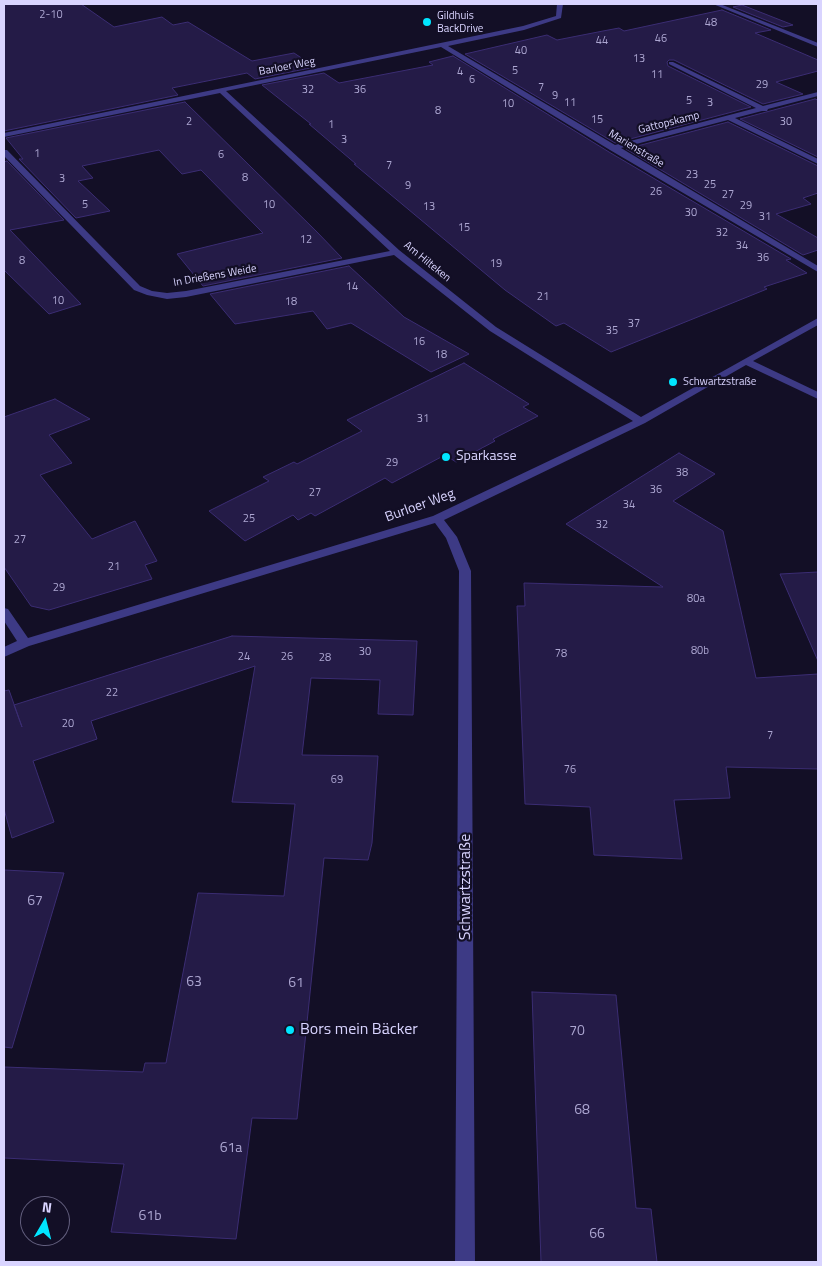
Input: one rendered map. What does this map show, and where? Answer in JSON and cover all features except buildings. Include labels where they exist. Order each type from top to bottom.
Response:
[{"type":"street","name":"Barloer Weg","points":[[4,135],[444,46],[551,21],[559,17],[560,4]]},
{"type":"street","points":[[716,4],[818,45]]},
{"type":"street","name":"Marienstraße","points":[[444,46],[818,269]]},
{"type":"street","points":[[671,63],[765,110]]},
{"type":"street","name":"Am Hilteken","points":[[221,90],[396,252],[492,329],[642,421]]},
{"type":"street","name":"Gattopskamp","points":[[613,148],[731,119],[818,94]]},
{"type":"street","points":[[731,119],[818,162]]},
{"type":"street","name":"In Drießens Weide","points":[[4,152],[137,288],[150,293],[167,296],[186,294],[396,252]]},
{"type":"street","name":"Burloer Weg","points":[[4,652],[26,643],[438,519],[642,421],[818,321]]},
{"type":"street","points":[[747,362],[818,396]]},
{"type":"street","name":"Schwartzstraße","points":[[438,519],[451,537],[466,571],[466,1262]]},
{"type":"street","points":[[4,612],[26,643]]},
{"type":"place","name":"Gildhuis BackDrive","points":[[427,22]]},
{"type":"place","name":"Schwartzstraße","points":[[673,382]]},
{"type":"place","name":"Sparkasse","points":[[446,457]]},
{"type":"place","name":"Bors mein Bäcker","points":[[290,1030]]}]
